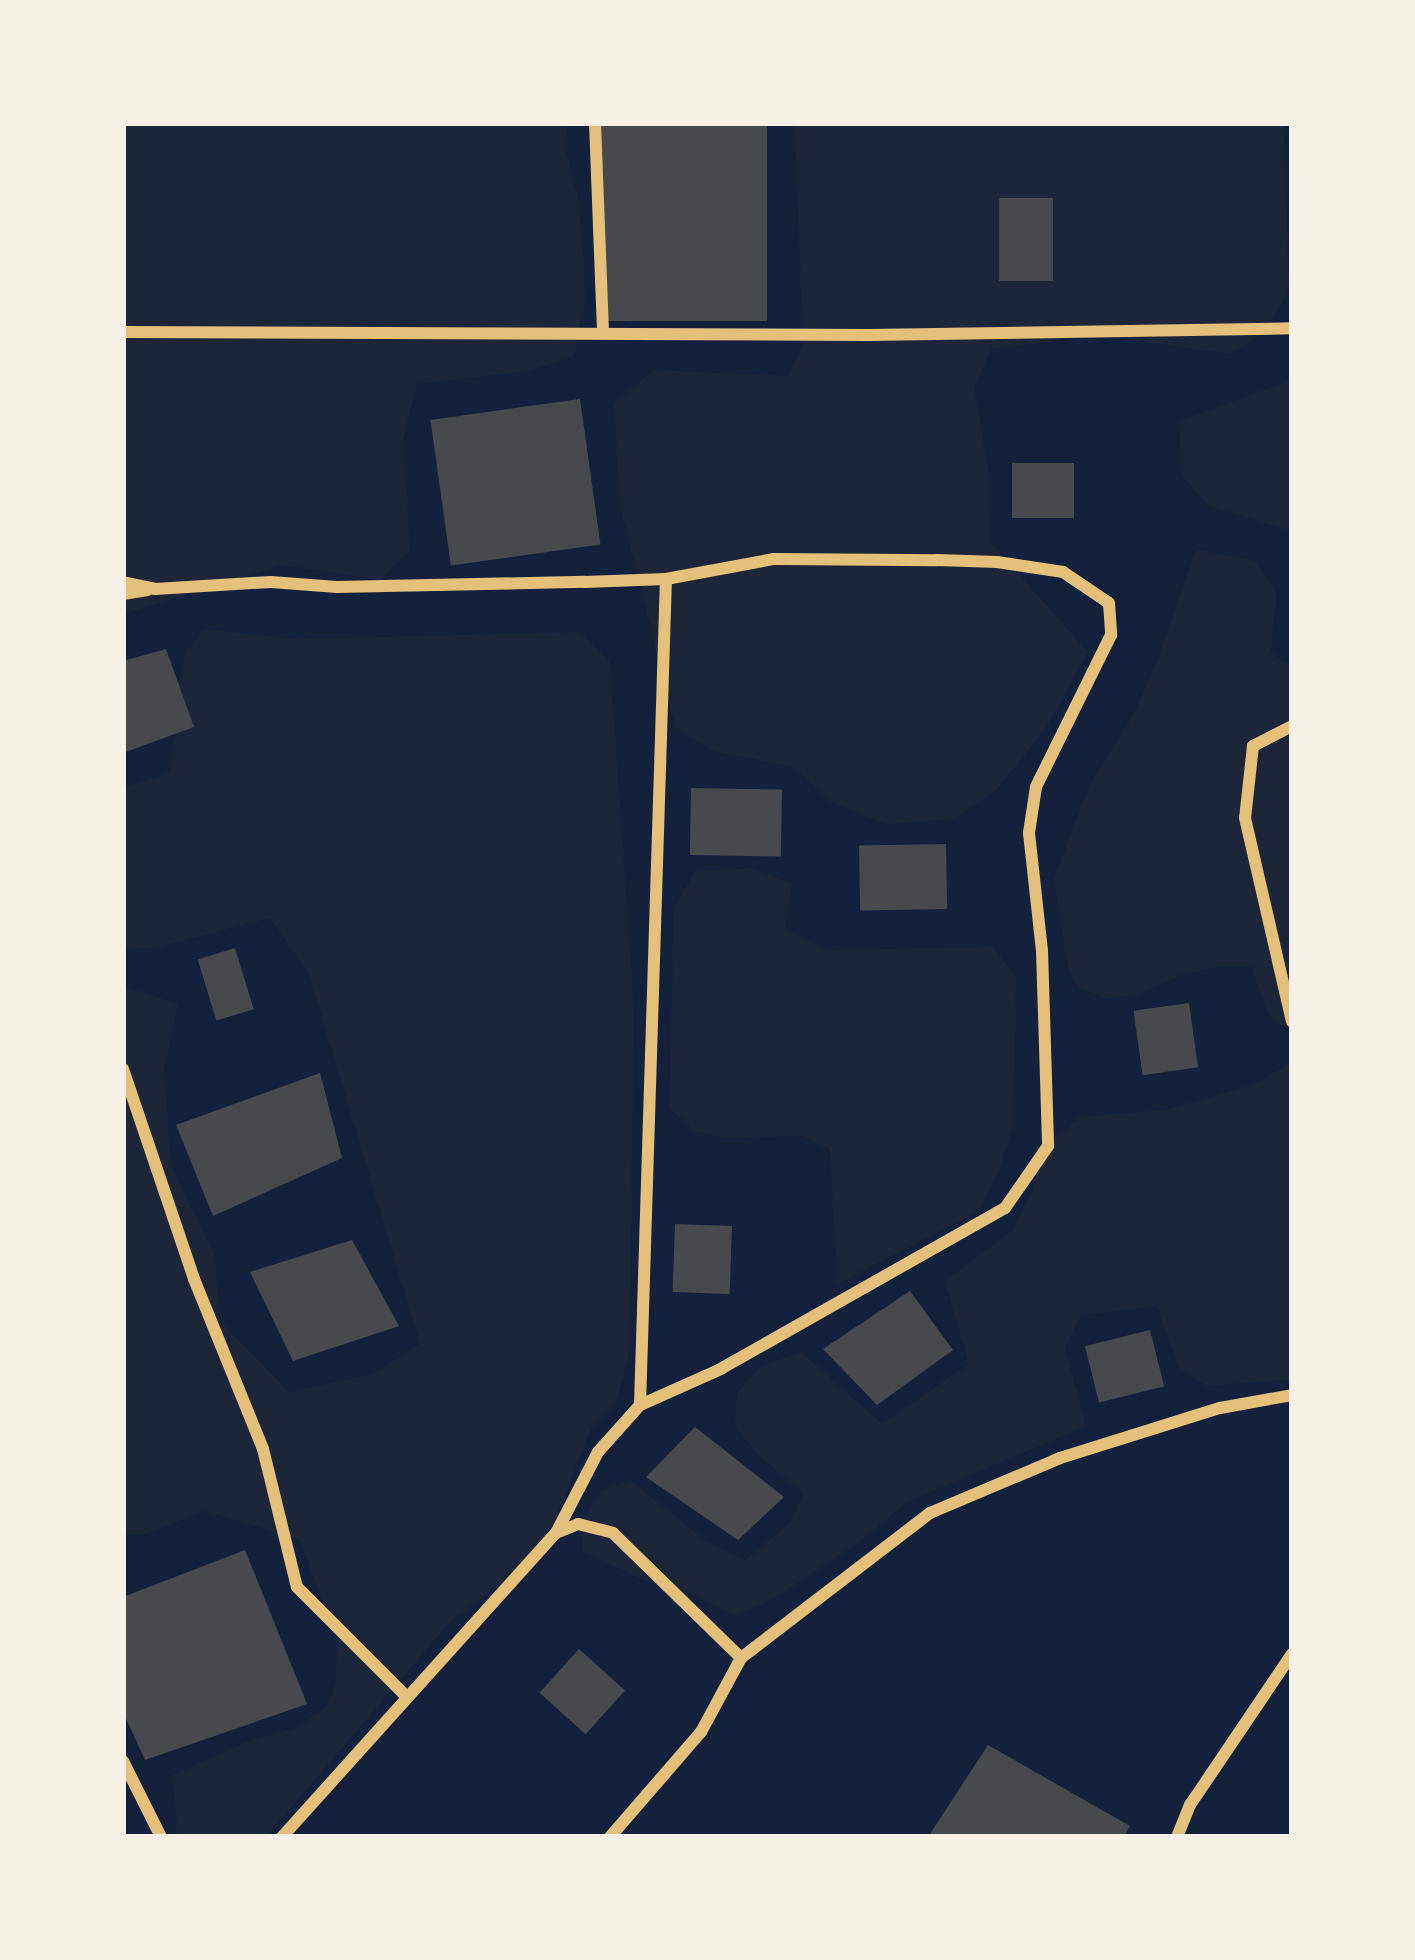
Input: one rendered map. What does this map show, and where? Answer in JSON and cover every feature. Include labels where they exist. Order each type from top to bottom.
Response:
[{"type":"street","points":[[595,123],[603,332]]},
{"type":"street","points":[[123,332],[869,335],[1292,328]]},
{"type":"street","points":[[123,594],[271,582],[337,586],[666,579],[775,559],[997,562],[1063,572],[1109,603],[1114,619],[1093,681],[1036,787],[1029,833],[1042,951],[1048,1146],[1005,1208],[721,1369],[640,1405],[598,1452],[556,1533],[282,1837]]},
{"type":"street","points":[[640,1405],[666,579]]},
{"type":"street","points":[[123,582],[155,589]]},
{"type":"street","points":[[1292,726],[1253,746],[1245,818],[1292,1022]]},
{"type":"street","points":[[123,1070],[194,1280],[262,1449],[297,1587],[406,1696]]},
{"type":"street","points":[[610,1837],[701,1732],[740,1658],[930,1513],[1060,1457],[1220,1408],[1292,1395]]},
{"type":"street","points":[[556,1533],[578,1524],[613,1533],[740,1658]]},
{"type":"street","points":[[1177,1837],[1190,1805],[1292,1654]]},
{"type":"street","points":[[123,1760],[161,1837]]},
{"type":"shaded area","points":[[123,123],[569,123],[564,143],[580,207],[585,298],[573,357],[528,371],[417,384],[403,439],[410,549],[380,580],[283,565],[123,614]]},
{"type":"shaded area","points":[[794,123],[1283,123],[1289,290],[1265,331],[1231,354],[1101,335],[991,349],[974,387],[989,476],[990,542],[1088,652],[1045,730],[996,790],[953,819],[887,824],[831,802],[794,767],[713,751],[675,727],[620,505],[614,403],[654,370],[787,376],[804,346]]},
{"type":"shaded area","points":[[1292,380],[1292,531],[1208,506],[1181,474],[1180,421]]},
{"type":"shaded area","points":[[1196,549],[1255,561],[1277,593],[1270,652],[1292,667],[1292,1031],[1270,1017],[1251,967],[1221,966],[1109,999],[1078,988],[1068,968],[1054,878],[1089,786],[1131,719],[1157,662]]},
{"type":"shaded area","points":[[204,629],[295,639],[579,632],[610,662],[634,1013],[629,1354],[616,1403],[591,1428],[553,1526],[527,1562],[448,1624],[266,1837],[178,1837],[172,1775],[252,1740],[296,1728],[327,1706],[337,1680],[336,1635],[299,1539],[205,1511],[146,1534],[123,1534],[123,986],[178,1004],[164,1071],[171,1167],[213,1252],[221,1322],[289,1392],[373,1374],[420,1344],[309,974],[270,918],[154,948],[123,949],[123,787],[170,773],[185,654]]},
{"type":"shaded area","points":[[754,868],[792,884],[785,929],[827,950],[993,947],[1016,977],[1013,1125],[998,1174],[977,1212],[837,1284],[830,1149],[802,1136],[725,1138],[695,1131],[669,1108],[674,908],[695,871]]},
{"type":"shaded area","points":[[1292,1062],[1292,1379],[1207,1386],[1179,1368],[1157,1306],[1081,1315],[1065,1348],[1086,1426],[907,1502],[858,1543],[773,1599],[734,1616],[688,1591],[643,1580],[582,1551],[583,1519],[602,1490],[631,1481],[706,1541],[745,1560],[790,1523],[803,1493],[758,1455],[735,1426],[738,1392],[761,1366],[801,1352],[882,1424],[969,1364],[945,1281],[1012,1231],[1033,1191],[1042,1150],[1080,1117],[1165,1110],[1253,1085]]},
{"type":"building","points":[[599,123],[767,123],[767,321],[599,321]]},
{"type":"building","points":[[999,198],[1053,198],[1053,281],[999,281]]},
{"type":"building","points":[[580,399],[600,545],[451,566],[430,420]]},
{"type":"building","points":[[1012,463],[1074,463],[1074,518],[1012,518]]},
{"type":"building","points":[[166,649],[194,727],[123,753],[123,661]]},
{"type":"building","points":[[691,788],[782,790],[781,857],[690,855]]},
{"type":"building","points":[[946,844],[947,909],[860,911],[859,846]]},
{"type":"building","points":[[235,948],[254,1009],[216,1021],[198,959]]},
{"type":"building","points":[[1189,1003],[1198,1067],[1143,1075],[1134,1011]]},
{"type":"building","points":[[320,1073],[342,1158],[213,1216],[176,1125]]},
{"type":"building","points":[[675,1224],[732,1226],[730,1294],[673,1292]]},
{"type":"building","points":[[352,1240],[399,1326],[293,1361],[250,1272]]},
{"type":"building","points":[[910,1291],[953,1350],[877,1405],[823,1349]]},
{"type":"building","points":[[1150,1330],[1164,1386],[1099,1402],[1085,1346]]},
{"type":"building","points":[[695,1427],[784,1497],[738,1540],[646,1477]]},
{"type":"building","points":[[245,1550],[307,1704],[145,1760],[123,1712],[123,1597]]},
{"type":"building","points":[[579,1649],[625,1690],[586,1734],[540,1693]]},
{"type":"building","points":[[988,1745],[1130,1826],[1124,1837],[928,1837]]}]
